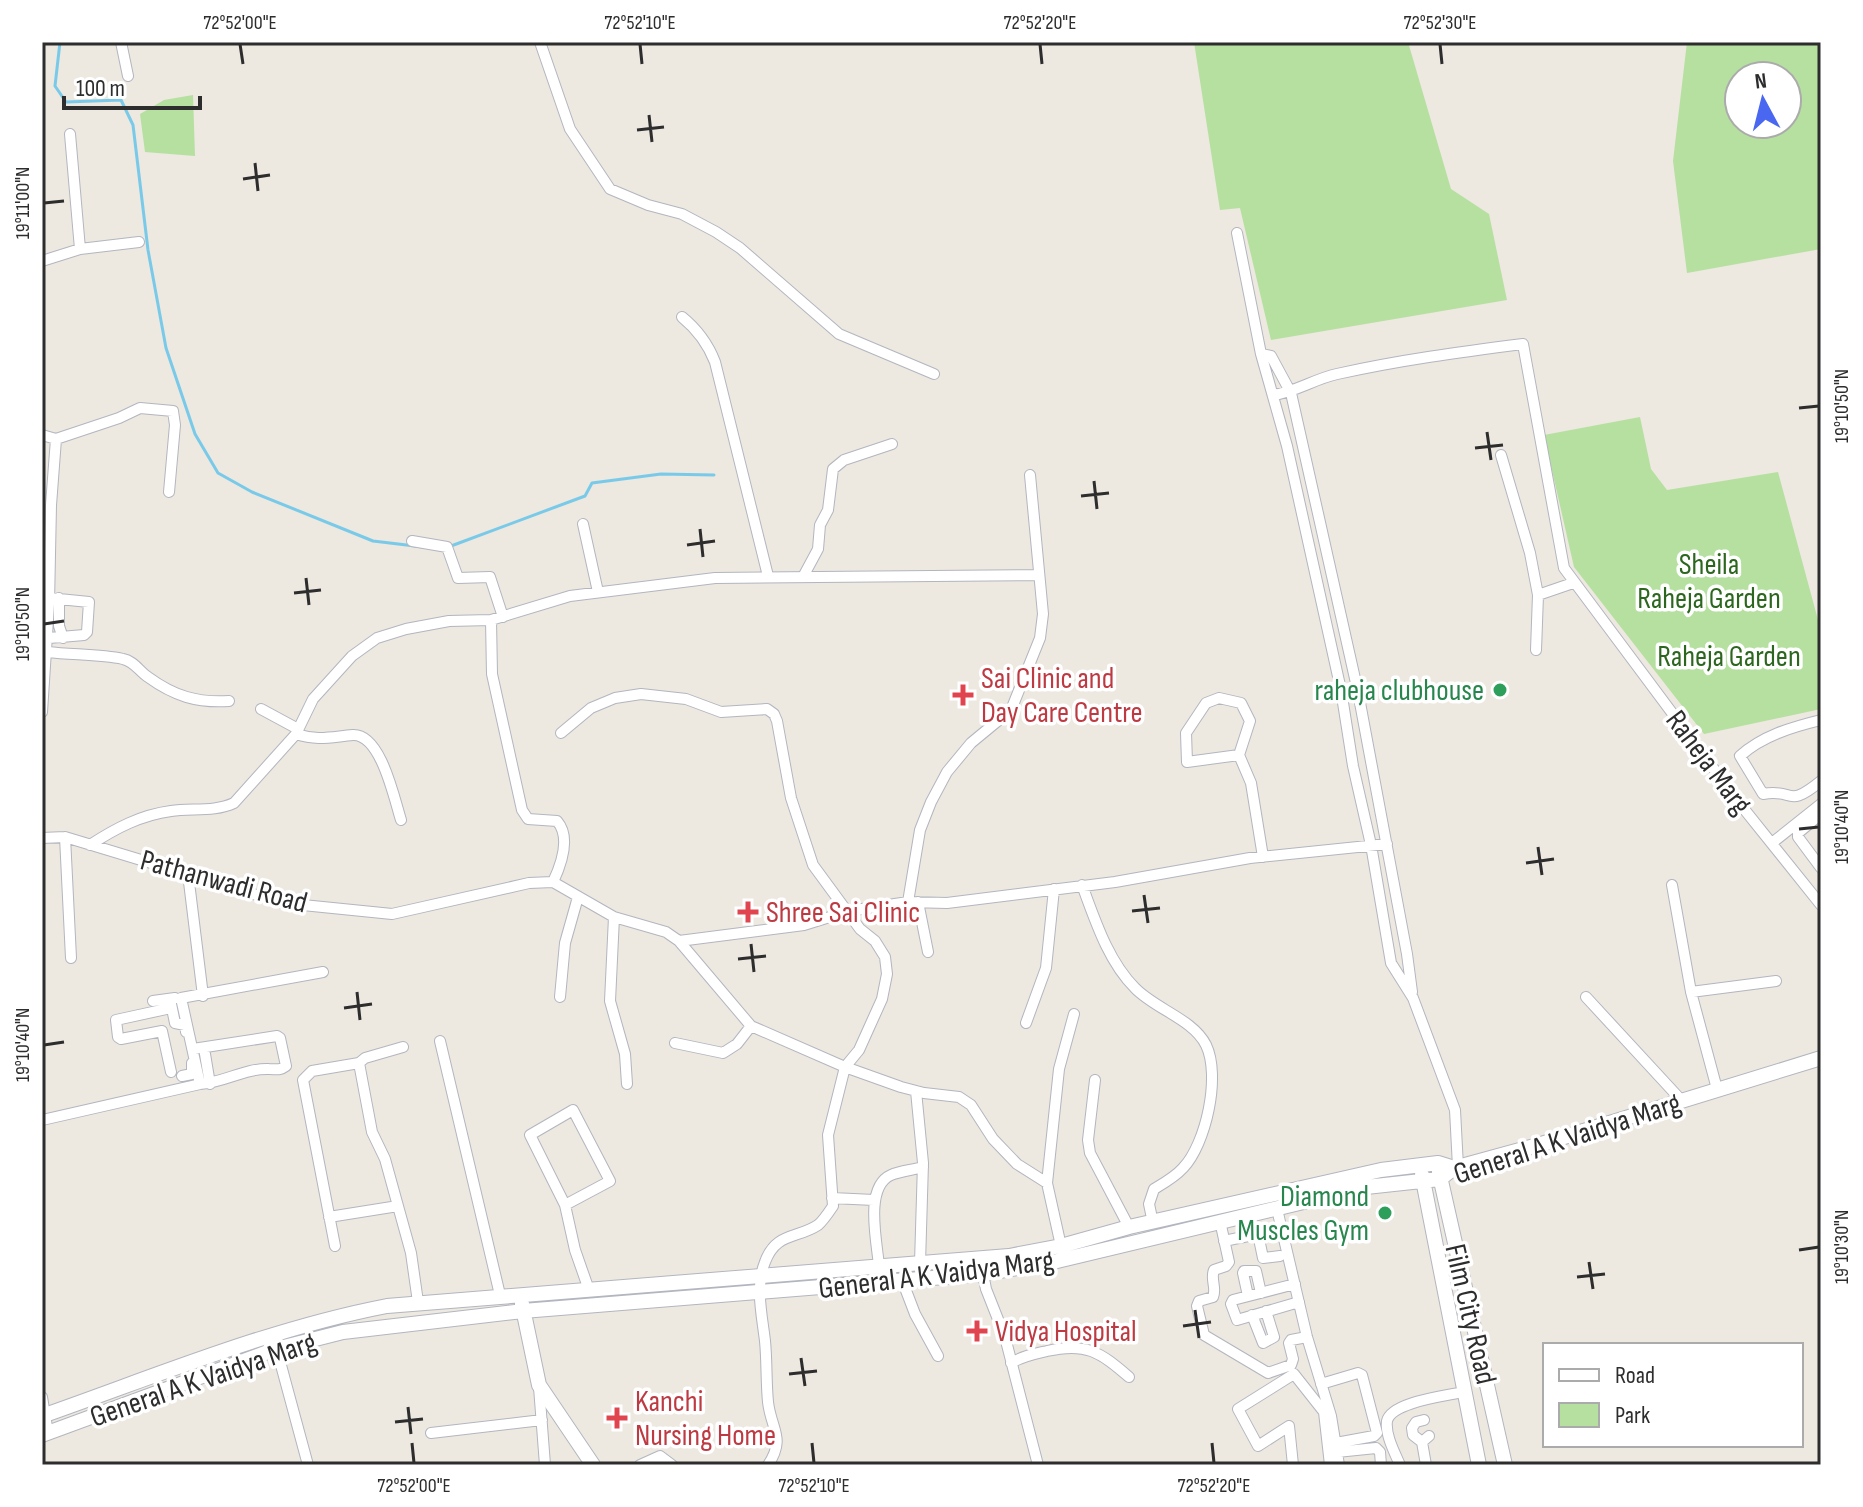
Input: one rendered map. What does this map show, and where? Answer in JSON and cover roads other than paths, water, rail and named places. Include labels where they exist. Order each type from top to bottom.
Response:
[{"type":"main road","name":"General A K Vaidya Marg","points":[[1456,1167],[1821,1058]]},
{"type":"main road","name":"General A K Vaidya Marg","points":[[45,1434],[338,1315],[418,1302],[520,1293],[1009,1256],[1381,1170],[1421,1165],[1439,1171]]},
{"type":"main road","name":"Film City Road","points":[[1421,1165],[1479,1465]]},
{"type":"main road","points":[[1439,1171],[1456,1167]]},
{"type":"main road","name":"General A K Vaidya Marg","points":[[43,1415],[275,1341],[523,1311],[982,1274],[1053,1262],[1366,1187],[1423,1182],[1439,1171]]},
{"type":"main road","name":"Film City Road","points":[[1439,1171],[1505,1465]]},
{"type":"main road","points":[[520,1293],[539,1385],[593,1465]]},
{"type":"street","points":[[121,42],[128,76]]},
{"type":"street","points":[[540,42],[570,129],[610,189],[648,205],[682,214],[716,232],[740,248],[839,334],[934,374]]},
{"type":"street","points":[[70,134],[80,249]]},
{"type":"street","points":[[1237,233],[1261,354],[1287,446],[1334,661],[1391,963],[1413,998]]},
{"type":"street","points":[[42,261],[80,249],[139,242]]},
{"type":"street","points":[[682,317],[710,348],[715,362],[768,576]]},
{"type":"street","name":"Raheja Marg","points":[[1291,393],[1316,378],[1408,358],[1523,344],[1564,568],[1821,905]]},
{"type":"street","points":[[1261,354],[1271,356],[1291,393],[1358,692],[1413,998],[1455,1110],[1456,1167]]},
{"type":"street","points":[[1273,395],[1291,393]]},
{"type":"street","points":[[42,435],[56,439],[140,408],[173,411],[175,425],[169,492]]},
{"type":"street","points":[[42,712],[49,638],[51,505],[56,439]]},
{"type":"street","points":[[804,575],[818,549],[820,525],[828,510],[833,469],[844,460],[892,444]]},
{"type":"street","points":[[1501,455],[1530,553],[1538,595],[1536,650]]},
{"type":"street","points":[[928,952],[913,902],[920,830],[947,772],[971,743],[1011,710],[1034,657],[1043,614],[1030,475]]},
{"type":"street","points":[[583,524],[598,592]]},
{"type":"street","points":[[412,541],[447,547],[458,578],[490,577],[503,617]]},
{"type":"street","points":[[90,845],[119,827],[144,817],[171,811],[224,807],[234,803],[297,731],[313,699],[352,656],[377,638],[449,621],[491,620],[570,596],[715,578],[1039,575]]},
{"type":"street","points":[[1538,595],[1573,583]]},
{"type":"street","points":[[49,638],[84,635],[87,632],[89,602],[50,600]]},
{"type":"street","points":[[50,600],[63,638]]},
{"type":"street","points":[[491,620],[492,674],[522,810],[528,819],[557,821],[562,829],[563,858],[553,882],[614,917],[666,932],[679,941],[751,1026],[845,1067],[916,1091],[959,1097],[971,1105],[993,1139],[1017,1164],[1047,1183]]},
{"type":"street","points":[[48,652],[123,659],[136,665],[143,674],[171,693],[193,700],[229,701]]},
{"type":"street","points":[[561,733],[591,708],[615,698],[641,694],[686,699],[721,712],[767,709],[777,721],[791,798],[813,865],[860,929],[875,941],[885,957],[887,974],[882,999],[859,1050],[845,1067],[828,1135],[833,1206],[818,1225],[781,1239],[765,1259],[761,1275],[769,1406],[778,1436],[776,1452],[768,1465]]},
{"type":"street","points":[[1239,755],[1187,762],[1186,733],[1206,703],[1219,698],[1241,703],[1250,721],[1239,755],[1251,783],[1263,857]]},
{"type":"street","points":[[261,709],[314,739],[363,736],[370,742],[387,774],[401,820]]},
{"type":"street","points":[[1821,720],[1795,726],[1753,744],[1740,756],[1763,794],[1774,792],[1793,799],[1803,796],[1821,781]]},
{"type":"street","points":[[1772,843],[1821,804]]},
{"type":"street","points":[[1821,814],[1798,833],[1821,868]]},
{"type":"street","points":[[65,837],[71,958]]},
{"type":"street","name":"Pathanwadi Road","points":[[42,838],[65,837],[283,903],[392,914],[529,883],[553,882]]},
{"type":"street","points":[[679,941],[804,925],[849,911],[913,902],[947,903],[1115,882],[1263,857],[1387,844]]},
{"type":"street","points":[[188,874],[203,996]]},
{"type":"street","points":[[1082,885],[1113,960],[1134,988],[1196,1031],[1207,1046],[1212,1077],[1203,1134],[1186,1166],[1154,1189],[1149,1204],[1153,1223]]},
{"type":"street","points":[[1672,885],[1691,992],[1717,1089]]},
{"type":"street","points":[[1026,1023],[1046,968],[1054,889]]},
{"type":"street","points":[[560,997],[565,943],[578,897]]},
{"type":"street","points":[[614,917],[610,1001],[625,1054],[627,1084]]},
{"type":"street","points":[[171,1072],[164,1033],[159,1031],[121,1039],[116,1020],[174,1002],[323,972]]},
{"type":"street","points":[[1691,992],[1776,981]]},
{"type":"street","points":[[1586,997],[1682,1101]]},
{"type":"street","points":[[153,1001],[174,1002]]},
{"type":"street","points":[[174,1002],[205,1084]]},
{"type":"street","points":[[174,1002],[175,1023],[185,1025],[193,1071],[182,1076]]},
{"type":"street","points":[[1061,1246],[1047,1183],[1059,1069],[1074,1014]]},
{"type":"street","points":[[675,1043],[723,1053],[737,1044],[751,1026]]},
{"type":"street","points":[[42,1120],[270,1069],[284,1069],[286,1066],[277,1036],[193,1049]]},
{"type":"street","points":[[440,1041],[500,1295]]},
{"type":"street","points":[[335,1246],[303,1080],[312,1071],[359,1063],[365,1058],[403,1047]]},
{"type":"street","points":[[205,1054],[205,1084]]},
{"type":"street","points":[[359,1063],[369,1121],[385,1159],[413,1261],[418,1302]]},
{"type":"street","points":[[1095,1080],[1088,1140],[1090,1153],[1129,1227]]},
{"type":"street","points":[[916,1091],[923,1167],[920,1263]]},
{"type":"street","points":[[565,1205],[610,1181],[573,1110],[530,1135],[565,1205],[575,1250],[589,1290]]},
{"type":"street","points":[[879,1266],[874,1200],[878,1185],[892,1174],[923,1167]]},
{"type":"street","points":[[832,1198],[874,1200]]},
{"type":"street","points":[[329,1217],[398,1206]]},
{"type":"street","points":[[1277,1209],[1339,1465]]},
{"type":"street","points":[[1220,1221],[1229,1262],[1211,1275],[1213,1297],[1199,1301],[1197,1306],[1204,1335],[1268,1373],[1291,1365],[1293,1359],[1289,1343],[1307,1337]]},
{"type":"street","points":[[1224,1241],[1281,1229]]},
{"type":"street","points":[[1258,1234],[1263,1258],[1280,1256]]},
{"type":"street","points":[[980,1258],[992,1310],[1005,1337],[1038,1465]]},
{"type":"street","points":[[1248,1296],[1244,1271],[1256,1271],[1261,1293]]},
{"type":"street","points":[[902,1280],[915,1314],[938,1356]]},
{"type":"street","points":[[1295,1284],[1233,1300],[1231,1304],[1237,1320],[1299,1302]]},
{"type":"street","points":[[1252,1315],[1263,1343],[1274,1337],[1266,1311]]},
{"type":"street","points":[[275,1341],[308,1465]]},
{"type":"street","points":[[1011,1363],[1022,1356],[1078,1346],[1096,1352],[1129,1377]]},
{"type":"street","points":[[1321,1384],[1358,1373],[1362,1375],[1377,1433],[1336,1447]]},
{"type":"street","points":[[1293,1465],[1289,1426],[1258,1446],[1238,1409],[1294,1374],[1324,1412],[1330,1465]]},
{"type":"street","points":[[539,1385],[545,1465]]},
{"type":"street","points":[[1400,1465],[1387,1431],[1387,1419],[1392,1412],[1402,1406],[1463,1392]]},
{"type":"street","points":[[42,1397],[45,1434]]},
{"type":"street","points":[[431,1433],[542,1420]]},
{"type":"street","points":[[1424,1420],[1416,1422],[1412,1428],[1413,1435],[1426,1439],[1426,1465]]},
{"type":"street","points":[[1336,1447],[1376,1448],[1380,1452],[1381,1465]]},
{"type":"street","points":[[640,1465],[660,1456],[672,1465]]},
{"type":"waterway","points":[[60,42],[55,86],[66,102],[121,100],[133,125],[148,250],[166,348],[195,434],[218,473],[252,492],[373,541],[440,549]]},
{"type":"waterway","points":[[451,546],[585,496],[592,483],[661,474],[714,475]]},
{"type":"place","name":"raheja clubhouse","points":[[1500,690]]},
{"type":"place","name":"Sai Clinic and Day Care Centre","points":[[963,695]]},
{"type":"place","name":"Shree Sai Clinic","points":[[748,912]]},
{"type":"place","name":"Diamond Muscles Gym","points":[[1385,1213]]},
{"type":"place","name":"Vidya Hospital","points":[[977,1331]]},
{"type":"place","name":"Kanchi Nursing Home","points":[[617,1418]]},
{"type":"park label","name":"Sheila Raheja Garden","points":[[1709,581]]},
{"type":"park label","name":"Raheja Garden","points":[[1729,656]]}]
